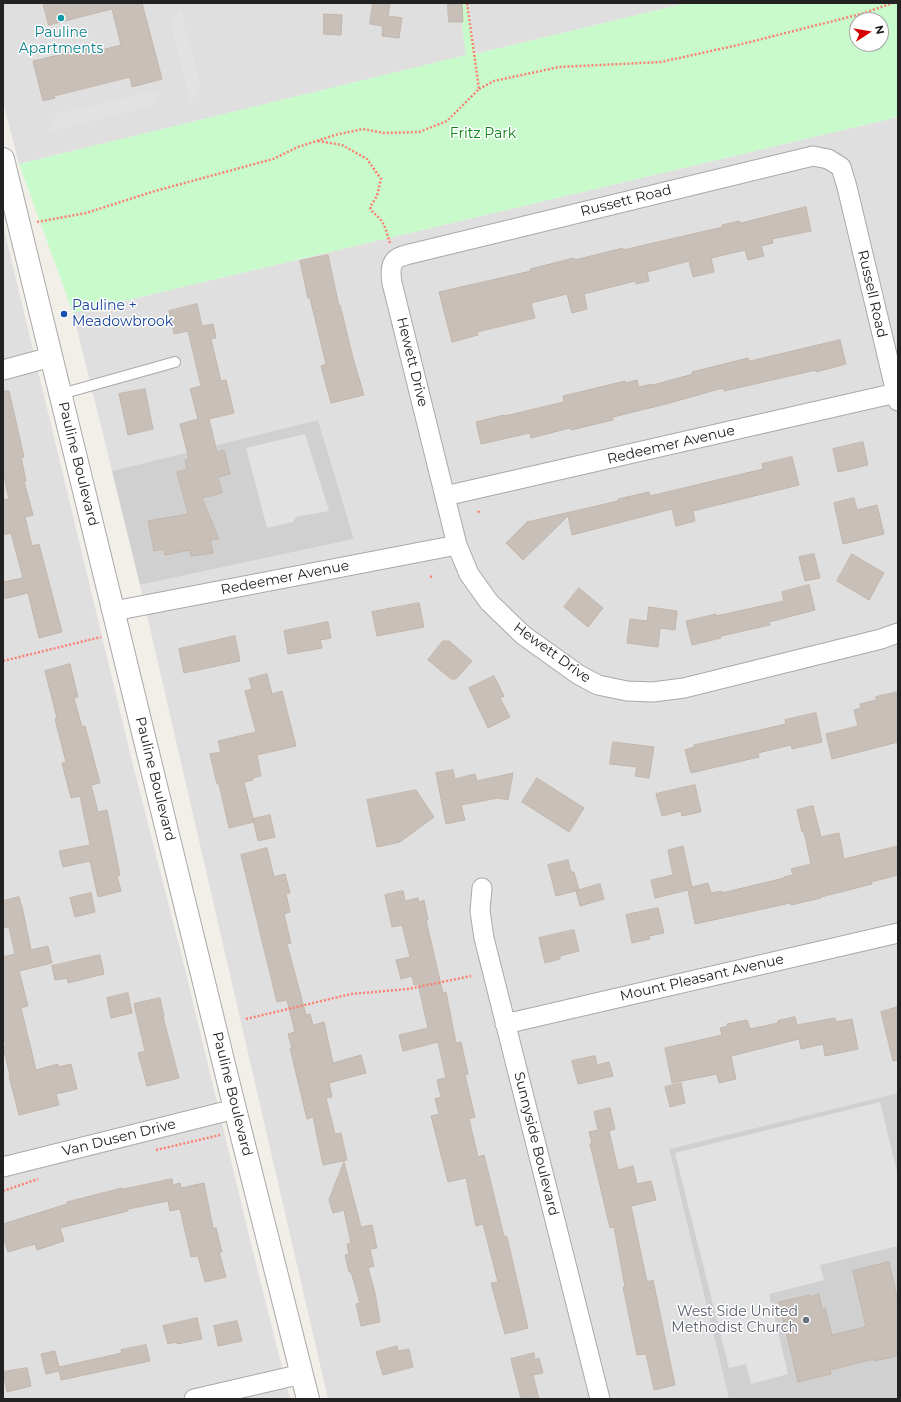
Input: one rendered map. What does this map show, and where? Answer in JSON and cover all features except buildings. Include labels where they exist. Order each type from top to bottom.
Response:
[{"type":"street","name":"Russett Road","points":[[394,262],[403,256],[418,252],[813,156],[828,159],[841,167],[847,187]]},
{"type":"street","name":"Pauline Boulevard","points":[[3,159],[235,1109],[308,1399]]},
{"type":"street","name":"Russell Road","points":[[847,187],[897,397]]},
{"type":"street","name":"Hewett Drive","points":[[394,262],[390,272],[392,283],[457,545],[469,574],[490,602],[523,635],[579,675],[598,685],[627,691],[653,692],[684,688],[881,640],[898,633]]},
{"type":"street","points":[[3,370],[51,357]]},
{"type":"street","name":"Redeemer Avenue","points":[[445,496],[897,397]]},
{"type":"street","name":"Redeemer Avenue","points":[[114,611],[457,545]]},
{"type":"street","name":"Sunnyside Boulevard","points":[[482,888],[480,911],[484,938],[600,1399]]},
{"type":"street","name":"Mount Pleasant Avenue","points":[[506,1024],[898,932]]},
{"type":"street","name":"Van Dusen Drive","points":[[3,1167],[235,1109]]},
{"type":"street","points":[[194,1399],[302,1374]]},
{"type":"lane","points":[[61,394],[176,362]]},
{"type":"path","points":[[467,3],[479,89]]},
{"type":"path","points":[[46,220],[86,213],[155,191],[273,159],[298,147],[335,135],[363,129],[384,133],[419,132],[447,121],[479,89],[494,82],[559,67],[661,62],[861,14],[893,3]]},
{"type":"path","points":[[317,141],[342,145],[367,159],[381,179],[377,196],[370,207],[371,211],[380,220],[387,232],[394,262]]},
{"type":"path","points":[[3,661],[103,637]]},
{"type":"path","points":[[246,1019],[351,994],[408,989],[471,976]]},
{"type":"shaded area","points":[[3,3],[459,3],[467,55],[19,164],[3,102]]},
{"type":"shaded area","points":[[467,3],[687,3],[475,54]]},
{"type":"shaded area","points":[[180,8],[201,87],[191,103],[170,22]]},
{"type":"shaded area","points":[[162,89],[152,106],[47,132],[56,114]]},
{"type":"shaded area","points":[[898,117],[898,1093],[669,1149],[729,1399],[328,1399],[140,585],[354,539],[318,420],[112,471],[73,313]]},
{"type":"shaded area","points":[[3,225],[132,761],[183,961],[290,1399],[3,1399]]},
{"type":"shaded area","points":[[318,420],[354,539],[140,585],[112,471]]},
{"type":"shaded area","points":[[305,434],[329,511],[296,517],[293,522],[267,528],[246,448]]},
{"type":"shaded area","points":[[898,1093],[898,1399],[729,1399],[669,1149]]},
{"type":"shaded area","points":[[880,1102],[898,1176],[898,1246],[820,1265],[824,1280],[769,1294],[788,1374],[751,1384],[746,1364],[729,1368],[675,1153]]},
{"type":"green space","name":"Fritz Park","points":[[459,3],[467,3],[475,54],[687,3],[898,3],[898,117],[73,313],[19,164],[466,55]]},
{"type":"place","name":"Pauline Apartments","points":[[61,18]]},
{"type":"place","name":"Pauline + Meadowbrook","points":[[64,314]]},
{"type":"place","name":"West Side United Methodist Church","points":[[806,1320]]}]
